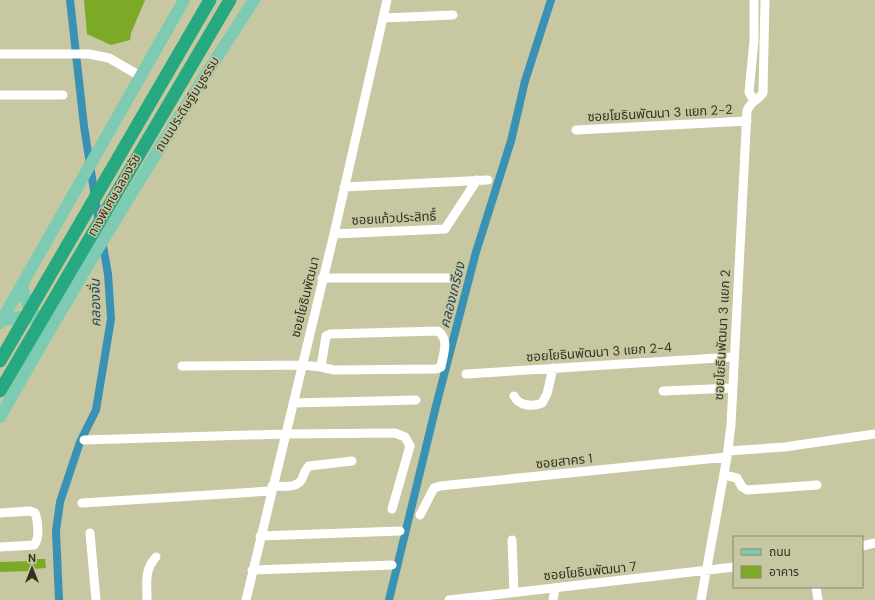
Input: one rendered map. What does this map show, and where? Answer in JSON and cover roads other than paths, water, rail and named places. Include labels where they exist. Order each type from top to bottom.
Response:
[{"type":"highway","name":"ทางพิเศษฉลองรัช","points":[[0,360],[210,0]]},
{"type":"highway","name":"ทางพิเศษฉลองรัช","points":[[0,391],[229,2]]},
{"type":"main road","points":[[1,322],[184,0]]},
{"type":"main road","name":"ถนนประดิษฐ์มนูธรรม","points":[[0,417],[113,222],[254,0]]},
{"type":"main road","points":[[22,286],[28,307],[32,313],[42,318],[51,318],[68,300]]},
{"type":"main road","points":[[1,322],[25,316],[36,321],[43,328],[44,334],[42,343]]},
{"type":"street","name":"ซอยโยธินพัฒนา","points":[[246,600],[322,278],[334,234],[387,0]]},
{"type":"street","points":[[754,0],[754,41],[749,92],[754,101]]},
{"type":"street","name":"ซอยโยธินพัฒนา 3 แยก 2","points":[[701,600],[728,454],[733,388],[733,357],[747,122],[749,105],[763,93],[765,0]]},
{"type":"street","points":[[383,18],[453,15]]},
{"type":"street","points":[[0,54],[89,54],[109,58],[140,76]]},
{"type":"street","points":[[0,95],[63,95]]},
{"type":"street","name":"ซอยโยธินพัฒนา 3 แยก 2-2","points":[[576,130],[747,122]]},
{"type":"street","name":"ซอยแก้วประสิทธื์","points":[[334,234],[445,229],[477,180]]},
{"type":"street","points":[[344,187],[488,180]]},
{"type":"street","points":[[322,278],[456,278]]},
{"type":"street","points":[[182,366],[302,365],[334,370],[436,369],[441,367],[445,341],[444,336],[438,331],[330,334],[326,336],[321,367]]},
{"type":"street","name":"ซอยโยธินพัฒนา 3 แยก 2-4","points":[[466,374],[733,357]]},
{"type":"street","points":[[514,396],[516,401],[521,404],[529,405],[542,403],[547,394],[553,368]]},
{"type":"street","points":[[663,392],[733,388]]},
{"type":"street","points":[[293,403],[416,400]]},
{"type":"street","points":[[84,440],[285,434],[395,433],[405,437],[410,446],[409,454],[392,509]]},
{"type":"street","name":"ซอยสาคร 1","points":[[420,515],[434,488],[440,486],[728,454],[875,434]]},
{"type":"street","points":[[82,503],[272,489],[301,482],[306,469],[309,466],[352,461]]},
{"type":"street","points":[[724,475],[737,478],[742,487],[747,490],[817,485]]},
{"type":"street","points":[[0,512],[30,511],[35,513],[37,517],[37,540],[34,545],[0,547]]},
{"type":"street","points":[[260,536],[400,531]]},
{"type":"street","points":[[90,533],[96,600]]},
{"type":"street","points":[[509,594],[512,540]]},
{"type":"street","points":[[863,546],[875,544]]},
{"type":"street","points":[[147,600],[147,572],[149,565],[156,557]]},
{"type":"street","points":[[252,570],[392,565]]},
{"type":"street","name":"ซอยโยธินพัฒนา 7","points":[[448,600],[706,572],[733,567]]},
{"type":"street","points":[[553,600],[555,588]]},
{"type":"street","points":[[816,588],[818,600]]},
{"type":"waterway","name":"คลองจั่น","points":[[70,0],[84,126],[99,223]]},
{"type":"waterway","name":"คลองเกรียง","points":[[389,600],[436,406],[476,252],[511,141],[525,81],[551,0]]},
{"type":"waterway","name":"คลองจั่น","points":[[59,600],[56,531],[60,502],[80,442],[96,410],[111,319],[108,274],[102,240]]}]
